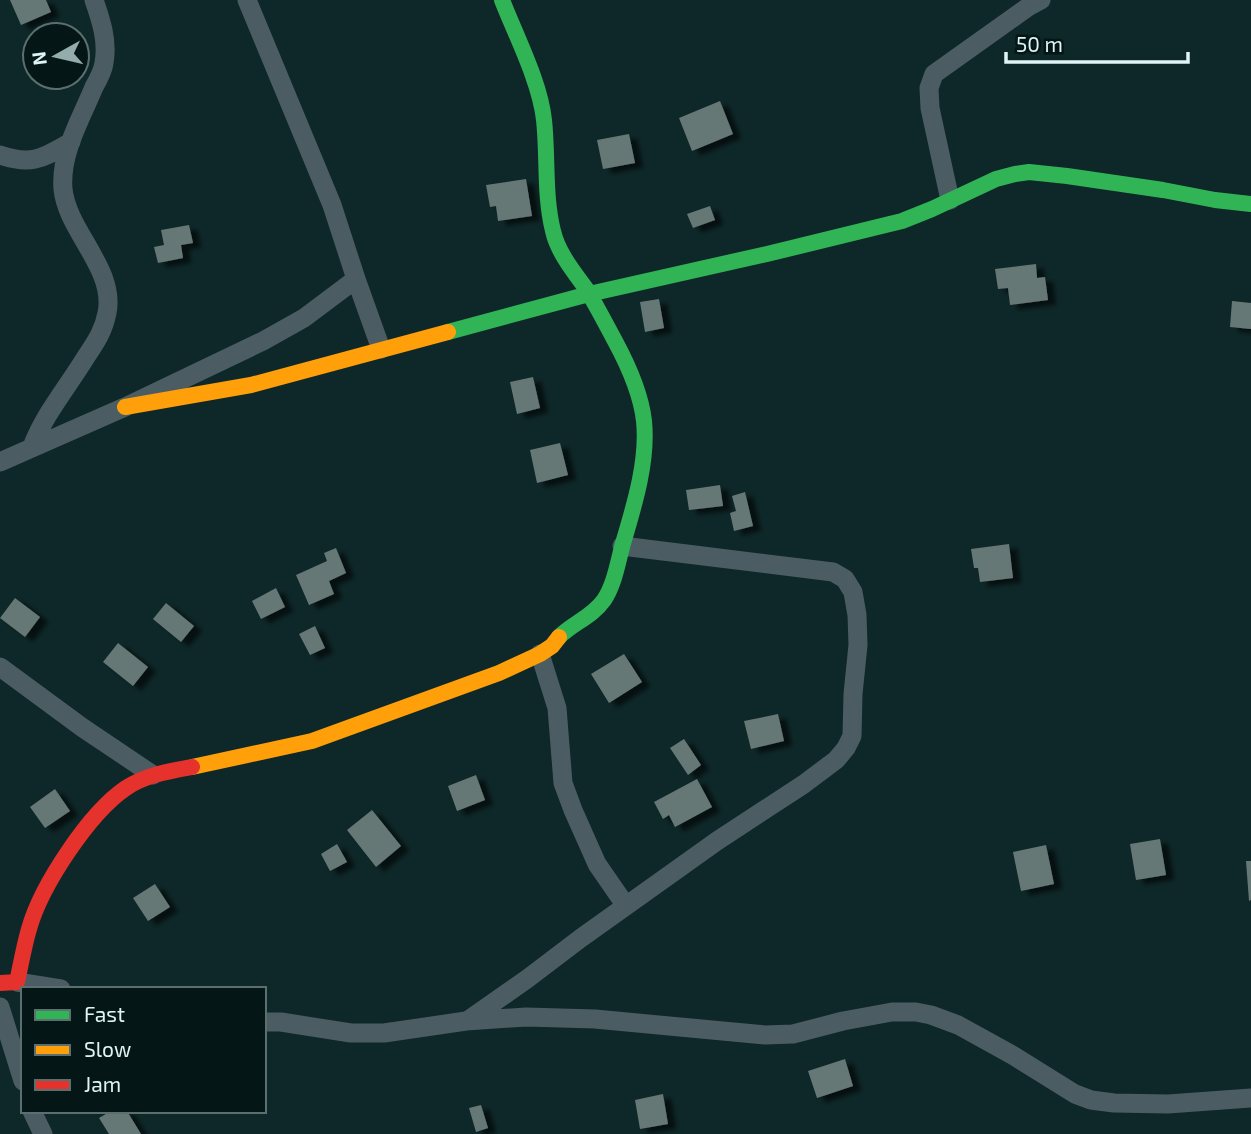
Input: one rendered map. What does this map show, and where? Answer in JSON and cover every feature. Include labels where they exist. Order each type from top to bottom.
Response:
[{"type":"street","points":[[32,447],[49,411],[102,333],[108,309],[106,286],[72,218],[63,190],[64,164],[71,142],[104,64],[105,40],[94,0]]},
{"type":"street","points":[[247,0],[332,205],[381,349]]},
{"type":"street","points":[[52,987],[9,983],[46,889],[71,846],[107,803],[127,787],[153,775],[312,741],[499,673],[552,646],[573,625],[593,612],[604,600],[611,586],[633,509],[644,453],[644,420],[636,387],[617,344],[552,232],[540,96],[502,0]]},
{"type":"street","points":[[950,200],[930,108],[929,88],[934,74],[1041,0]]},
{"type":"street","points":[[0,155],[28,161],[46,156],[71,142]]},
{"type":"street","points":[[125,407],[251,385],[589,294],[902,221],[996,179],[1028,172],[1251,204]]},
{"type":"street","points":[[0,462],[125,407],[273,335],[304,318],[356,279]]},
{"type":"street","points":[[466,1021],[716,841],[804,784],[836,760],[852,736],[858,645],[857,615],[853,592],[845,579],[833,572],[622,546]]},
{"type":"street","points":[[540,654],[557,708],[564,783],[573,810],[597,864],[626,906]]},
{"type":"street","points":[[0,667],[153,775]]},
{"type":"street","points":[[0,1007],[21,1075]]},
{"type":"street","points":[[266,1022],[351,1033],[384,1033],[466,1021],[526,1017],[595,1018],[765,1035],[793,1034],[892,1012],[916,1012],[958,1025],[1075,1094],[1091,1100],[1168,1104],[1251,1098]]},
{"type":"street","points":[[33,1113],[43,1134]]},
{"type":"building","points":[[10,0],[46,0],[51,12],[30,21],[21,21],[21,25]]},
{"type":"building","points":[[720,101],[733,134],[692,151],[679,118]]},
{"type":"building","points":[[629,134],[635,163],[603,169],[597,140]]},
{"type":"building","points":[[526,179],[532,216],[498,221],[496,206],[490,207],[486,185]]},
{"type":"building","points":[[710,206],[715,220],[693,228],[687,214]]},
{"type":"building","points":[[189,225],[193,243],[181,245],[183,258],[158,263],[154,247],[164,245],[161,230]]},
{"type":"building","points":[[1036,264],[1037,278],[1045,277],[1048,300],[1010,305],[1008,288],[998,289],[995,269]]},
{"type":"building","points":[[659,299],[664,328],[645,332],[640,302]]},
{"type":"building","points":[[1232,301],[1251,303],[1251,329],[1230,327]]},
{"type":"building","points":[[533,377],[540,408],[517,414],[510,382]]},
{"type":"building","points":[[560,443],[568,475],[537,483],[530,450]]},
{"type":"building","points":[[720,485],[723,506],[689,510],[686,490]]},
{"type":"building","points":[[745,492],[753,526],[734,531],[730,513],[736,511],[732,496]]},
{"type":"building","points":[[1009,544],[1013,578],[980,582],[978,568],[974,568],[971,549]]},
{"type":"building","points":[[336,548],[346,573],[329,581],[334,594],[309,605],[296,575],[327,561],[324,553]]},
{"type":"building","points":[[276,588],[285,607],[261,619],[252,601]]},
{"type":"building","points":[[15,598],[40,617],[25,637],[0,618]]},
{"type":"building","points":[[166,603],[194,626],[181,642],[153,619]]},
{"type":"building","points":[[315,626],[325,648],[310,655],[299,634]]},
{"type":"building","points":[[118,643],[148,667],[133,686],[103,662]]},
{"type":"building","points":[[624,654],[642,682],[609,703],[591,674]]},
{"type":"building","points":[[778,714],[784,741],[751,749],[744,721]]},
{"type":"building","points":[[684,739],[701,765],[688,775],[670,748]]},
{"type":"building","points":[[476,775],[485,800],[457,811],[448,786]]},
{"type":"building","points":[[697,779],[712,807],[675,827],[669,815],[663,819],[654,802]]},
{"type":"building","points":[[55,789],[70,811],[45,828],[30,807]]},
{"type":"building","points":[[372,810],[401,846],[376,867],[347,830]]},
{"type":"building","points":[[1160,839],[1166,875],[1136,880],[1130,844]]},
{"type":"building","points":[[337,844],[347,862],[330,871],[321,854]]},
{"type":"building","points":[[1046,845],[1054,884],[1021,891],[1013,852]]},
{"type":"building","points":[[1246,861],[1251,861],[1249,901]]},
{"type":"building","points":[[155,884],[170,907],[148,921],[133,898]]},
{"type":"building","points":[[845,1059],[853,1086],[817,1098],[808,1071]]},
{"type":"building","points":[[663,1094],[668,1124],[640,1129],[635,1100]]},
{"type":"building","points":[[481,1105],[488,1128],[476,1132],[469,1108]]},
{"type":"building","points":[[108,1113],[128,1113],[141,1134],[109,1134],[99,1118]]},
{"type":"traffic: fast","points":[[502,0],[533,75],[542,105],[548,204],[555,239],[567,262],[591,296],[625,360],[637,390],[644,421],[640,481],[611,587],[599,606],[559,637]]},
{"type":"traffic: fast","points":[[448,332],[589,294],[902,221],[996,179],[1015,174],[1029,172],[1067,176],[1251,204]]},
{"type":"traffic: slow","points":[[125,407],[251,385],[448,332]]},
{"type":"traffic: slow","points":[[192,767],[312,741],[499,673],[540,654],[559,637]]},
{"type":"traffic: jam","points":[[0,983],[17,982],[29,929],[44,892],[68,852],[97,815],[112,799],[133,784],[158,774],[192,767]]}]
